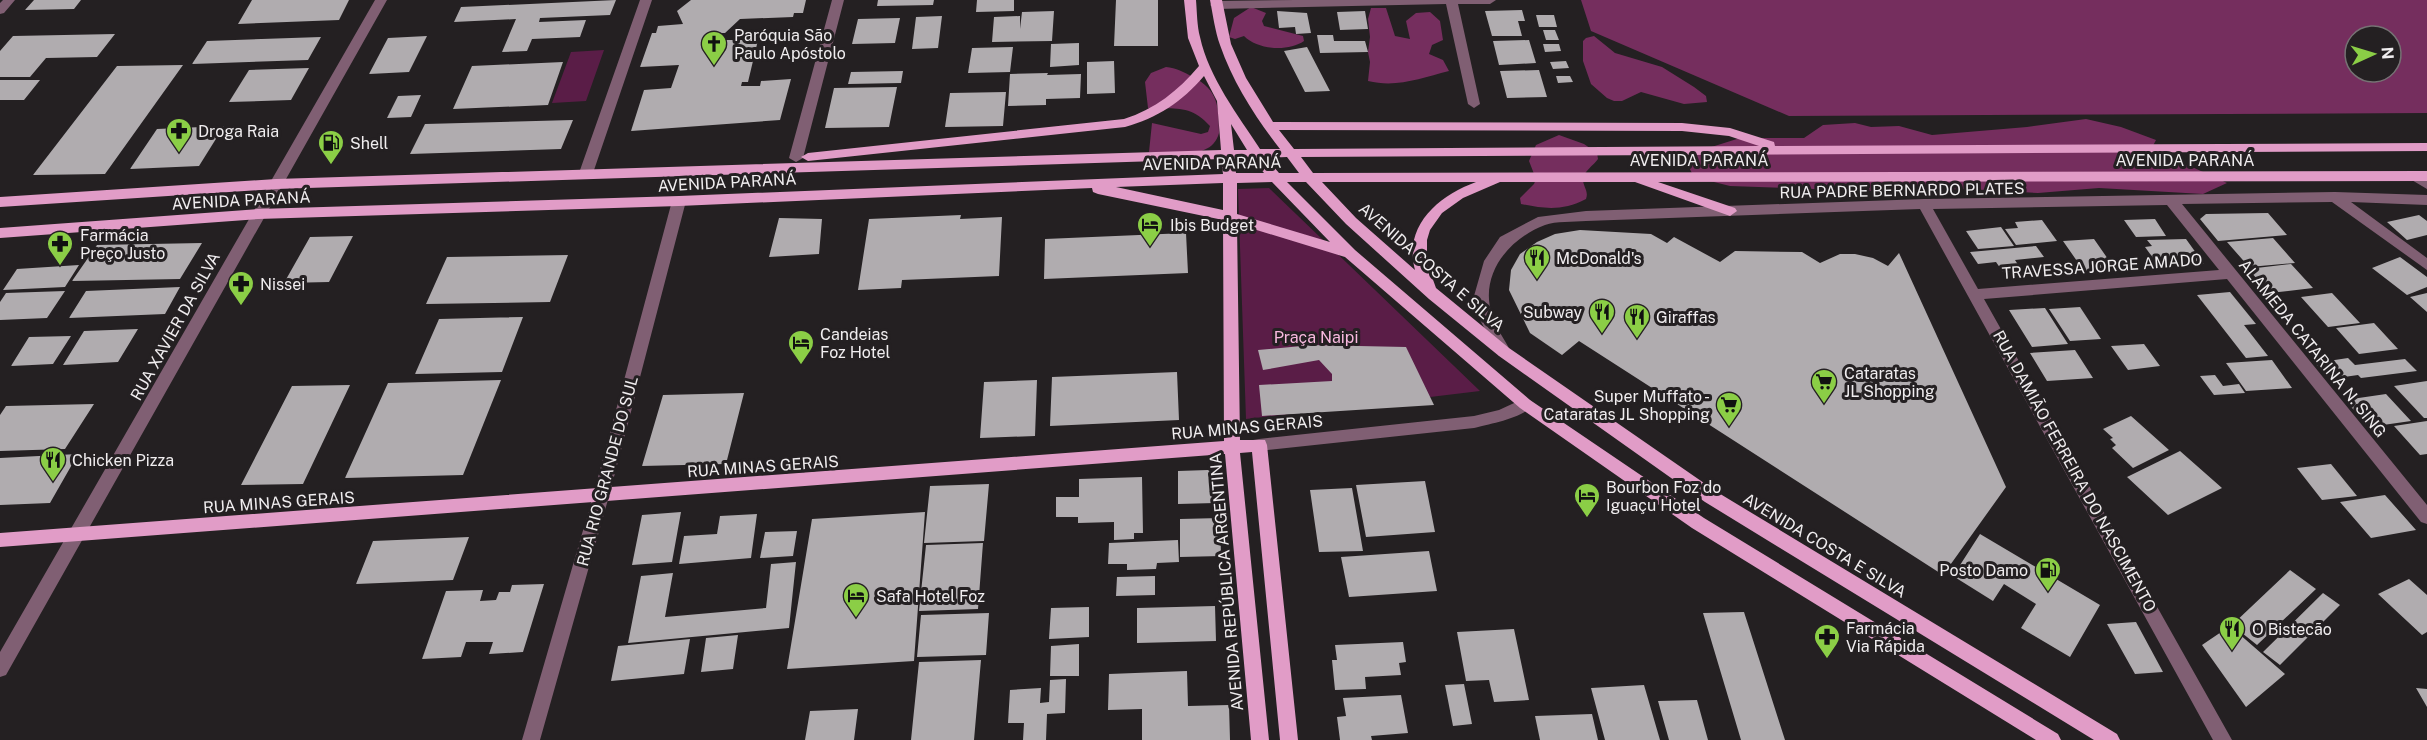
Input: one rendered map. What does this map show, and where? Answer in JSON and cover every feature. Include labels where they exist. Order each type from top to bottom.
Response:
[{"type":"main road","name":"AVENIDA REPÚBLICA ARGENTINA","points":[[1190,0],[1194,38],[1205,66],[1221,98],[1256,154]]},
{"type":"main road","points":[[1216,2],[1225,44],[1240,78],[1269,126],[1289,153]]},
{"type":"main road","points":[[740,168],[796,158],[1125,123],[1147,117],[1168,104],[1186,90],[1205,66]]},
{"type":"main road","name":"AVENIDA REPÚBLICA ARGENTINA","points":[[1221,98],[1230,178],[1232,447],[1260,740]]},
{"type":"main road","points":[[1269,126],[1682,127],[1730,132],[1780,149]]},
{"type":"main road","name":"AVENIDA PARANÁ","points":[[0,202],[276,184],[1289,153],[2427,147]]},
{"type":"main road","name":"AVENIDA COSTA E SILVA","points":[[1289,153],[1351,221],[1434,295],[1504,352],[1711,497],[2111,740]]},
{"type":"main road","points":[[1256,154],[1275,177],[1350,254],[1525,404],[1698,523],[2052,740]]},
{"type":"main road","points":[[1434,295],[1422,274],[1418,260],[1419,244],[1428,221],[1449,200],[1505,176]]},
{"type":"main road","points":[[1626,176],[1730,211]]},
{"type":"main road","name":"AVENIDA PARANÁ","points":[[0,233],[258,214],[679,201],[1057,183],[1230,178],[2427,176]]},
{"type":"main road","points":[[1057,183],[1151,197],[1231,216],[1350,254]]},
{"type":"main road","points":[[1259,445],[1289,740]]},
{"type":"main road","name":"RUA MINAS GERAIS","points":[[0,540],[1259,445]]},
{"type":"street","points":[[0,10],[9,0]]},
{"type":"street","name":"RUA XAVIER DA SILVA","points":[[0,669],[381,0]]},
{"type":"street","points":[[586,173],[646,0]]},
{"type":"street","points":[[796,158],[838,0]]},
{"type":"street","points":[[1451,0],[1474,104]]},
{"type":"street","points":[[1216,2],[1490,0]]},
{"type":"street","points":[[2412,176],[2427,184]]},
{"type":"street","points":[[2335,197],[2427,265]]},
{"type":"street","name":"RUA PADRE BERNARDO PLATES","points":[[1504,352],[1485,316],[1481,296],[1489,265],[1505,241],[1543,220],[1586,216],[1924,204],[2335,197],[2427,200]]},
{"type":"street","name":"RUA RIO GRANDE DO SUL","points":[[531,740],[601,496],[679,201]]},
{"type":"street","name":"ALAMEDA CATARINA N. SING","points":[[2172,201],[2427,518]]},
{"type":"street","name":"RUA DAMIÃO FERREIRA DO NASCIMENTO","points":[[1924,204],[2223,740]]},
{"type":"street","name":"TRAVESSA JORGE AMADO","points":[[1976,294],[2230,274]]},
{"type":"street","name":"RUA MINAS GERAIS","points":[[1259,445],[1473,422],[1502,415],[1525,404]]},
{"type":"green space","points":[[604,50],[586,101],[552,103],[571,52]]},
{"type":"green space","name":"Praça Naipi","points":[[1269,188],[1480,391],[1246,419],[1238,189]]},
{"type":"shaded area","points":[[1581,0],[2427,0],[2427,113],[1789,116],[1591,31]]},
{"type":"shaded area","points":[[1251,7],[1266,13],[1262,21],[1264,26],[1303,36],[1304,41],[1290,47],[1273,48],[1257,44],[1244,36],[1235,39],[1229,37],[1234,18]]},
{"type":"shaded area","points":[[1371,8],[1386,8],[1395,36],[1410,39],[1406,21],[1416,13],[1430,12],[1440,21],[1443,40],[1432,45],[1429,54],[1443,60],[1449,71],[1399,83],[1368,81],[1370,37],[1368,19]]},
{"type":"shaded area","points":[[1594,36],[1615,53],[1662,67],[1706,96],[1707,102],[1684,104],[1641,92],[1622,101],[1607,98],[1591,84],[1583,61],[1583,41]]},
{"type":"shaded area","points":[[1166,67],[1180,70],[1201,82],[1208,87],[1215,100],[1219,133],[1215,142],[1200,152],[1179,154],[1149,152],[1152,123],[1201,134],[1208,132],[1210,126],[1189,111],[1174,108],[1148,108],[1145,82],[1151,73]]},
{"type":"shaded area","points":[[2086,119],[2121,127],[2156,140],[2147,157],[2190,166],[2227,183],[2203,194],[2099,188],[2038,193],[1967,189],[1899,192],[1730,186],[1694,177],[1683,156],[1740,138],[1804,138],[1823,125],[1855,123],[1871,127],[1899,126],[1932,135],[2027,127]]},
{"type":"shaded area","points":[[1559,135],[1584,144],[1597,153],[1598,159],[1583,176],[1586,199],[1570,206],[1554,208],[1521,204],[1520,198],[1536,179],[1529,161],[1536,145]]},
{"type":"building","points":[[34,0],[81,0],[74,9],[25,10]]},
{"type":"building","points":[[252,0],[349,0],[339,20],[238,24]]},
{"type":"building","points":[[616,0],[610,15],[540,18],[539,22],[586,20],[580,37],[532,39],[527,51],[502,52],[516,19],[454,22],[461,7]]},
{"type":"building","points":[[691,0],[806,0],[803,13],[794,13],[793,17],[740,19],[725,33],[715,33],[714,40],[758,40],[748,82],[742,82],[741,86],[760,86],[761,81],[791,79],[780,120],[631,131],[644,90],[671,88],[679,65],[640,67],[652,33],[656,33],[658,26],[683,24],[677,11]]},
{"type":"building","points":[[878,0],[934,0],[933,5],[877,6]]},
{"type":"building","points":[[977,0],[1014,0],[1014,11],[976,12]]},
{"type":"building","points":[[1116,0],[1158,0],[1158,46],[1114,46]]},
{"type":"building","points":[[1522,10],[1525,21],[1518,21],[1522,36],[1492,36],[1485,11]]},
{"type":"building","points":[[1054,11],[1052,41],[992,42],[994,17],[1020,16],[1020,29],[1022,12]]},
{"type":"building","points":[[1277,11],[1307,13],[1311,33],[1296,34],[1295,27],[1279,28]]},
{"type":"building","points":[[1365,11],[1368,29],[1340,30],[1337,12]]},
{"type":"building","points":[[1536,15],[1554,15],[1557,27],[1539,27]]},
{"type":"building","points":[[942,16],[938,48],[912,49],[916,17]]},
{"type":"building","points":[[900,18],[895,43],[852,44],[858,19]]},
{"type":"building","points":[[1543,30],[1555,30],[1559,40],[1546,40]]},
{"type":"building","points":[[115,34],[97,57],[46,58],[30,77],[0,77],[0,51],[13,36]]},
{"type":"building","points":[[1317,35],[1333,35],[1334,41],[1365,41],[1368,52],[1320,53]]},
{"type":"building","points":[[427,36],[409,72],[369,74],[388,38]]},
{"type":"building","points":[[321,37],[308,60],[192,64],[207,41]]},
{"type":"building","points":[[1529,40],[1536,63],[1499,65],[1493,41]]},
{"type":"building","points":[[1079,43],[1079,65],[1050,67],[1051,44]]},
{"type":"building","points":[[1543,44],[1559,44],[1561,51],[1545,52]]},
{"type":"building","points":[[1013,47],[1010,72],[968,73],[972,48]]},
{"type":"building","points":[[1307,47],[1330,91],[1305,92],[1284,51]]},
{"type":"building","points":[[1114,61],[1115,93],[1087,94],[1087,62]]},
{"type":"building","points":[[1566,61],[1569,68],[1553,69],[1550,62]]},
{"type":"building","points":[[563,62],[548,105],[453,109],[472,66]]},
{"type":"building","points":[[183,65],[105,174],[33,175],[117,66]]},
{"type":"building","points":[[309,68],[291,100],[229,102],[249,70]]},
{"type":"building","points":[[1539,70],[1547,97],[1507,98],[1500,71]]},
{"type":"building","points":[[903,71],[901,83],[848,84],[851,72]]},
{"type":"building","points":[[1048,73],[1047,75],[1081,74],[1080,98],[1046,99],[1046,105],[1008,106],[1010,74]]},
{"type":"building","points":[[1556,76],[1570,76],[1573,82],[1558,83]]},
{"type":"building","points":[[0,80],[40,80],[24,100],[0,100]]},
{"type":"building","points":[[897,87],[889,127],[825,128],[834,88]]},
{"type":"building","points":[[1006,92],[1003,126],[945,127],[950,93]]},
{"type":"building","points":[[421,95],[411,117],[387,118],[398,96]]},
{"type":"building","points":[[573,120],[561,149],[410,154],[425,124]]},
{"type":"building","points":[[224,126],[199,166],[130,169],[157,129]]},
{"type":"building","points":[[2268,213],[2287,235],[2218,241],[2200,219],[2206,214]]},
{"type":"building","points":[[961,215],[960,219],[1002,217],[999,276],[902,280],[901,288],[858,290],[869,219]]},
{"type":"building","points":[[2419,215],[2427,221],[2427,235],[2407,240],[2387,222]]},
{"type":"building","points":[[779,218],[822,219],[819,254],[769,257]]},
{"type":"building","points":[[2155,219],[2166,236],[2136,237],[2124,220]]},
{"type":"building","points":[[2042,220],[2057,241],[2016,245],[2005,229],[2018,228],[2015,222]]},
{"type":"building","points":[[2001,227],[2014,246],[1978,249],[1966,231]]},
{"type":"building","name":"Cataratas JL Shopping","points":[[1580,230],[1651,234],[1667,243],[1674,237],[1720,262],[1735,251],[1802,252],[1820,263],[1840,254],[1855,254],[1873,258],[1888,266],[1899,253],[2006,487],[1943,575],[1579,341],[1562,355],[1530,333],[1509,290],[1511,270],[1520,254],[1537,242],[1555,234]]},
{"type":"building","points":[[1186,233],[1188,273],[1044,279],[1045,239]]},
{"type":"building","points":[[353,236],[329,282],[284,283],[310,237]]},
{"type":"building","points":[[2273,238],[2295,263],[2249,267],[2227,242]]},
{"type":"building","points":[[2094,239],[2117,272],[2086,274],[2063,241]]},
{"type":"building","points":[[2186,239],[2204,264],[2165,265],[2159,257],[2153,258],[2145,247],[2152,246],[2147,240]]},
{"type":"building","points":[[202,243],[180,279],[72,281],[97,245]]},
{"type":"building","points":[[2036,246],[2044,257],[2015,260],[2022,271],[2003,272],[1996,262],[1978,264],[1970,252]]},
{"type":"building","points":[[568,255],[550,302],[426,304],[447,257]]},
{"type":"building","points":[[2400,257],[2427,277],[2427,287],[2407,295],[2372,268]]},
{"type":"building","points":[[2291,264],[2313,288],[2270,293],[2248,269]]},
{"type":"building","points":[[79,265],[65,287],[3,290],[17,269]]},
{"type":"building","points":[[180,287],[165,314],[69,318],[86,291]]},
{"type":"building","points":[[65,291],[47,318],[0,320],[0,302],[6,293]]},
{"type":"building","points":[[2230,292],[2256,324],[2244,325],[2268,356],[2246,358],[2197,295]]},
{"type":"building","points":[[2332,293],[2360,323],[2328,327],[2301,297]]},
{"type":"building","points":[[2427,293],[2427,312],[2410,297]]},
{"type":"building","points":[[2080,307],[2101,339],[2070,341],[2049,309]]},
{"type":"building","points":[[2045,308],[2068,344],[2032,347],[2009,310]]},
{"type":"building","points":[[523,317],[502,372],[415,374],[439,319]]},
{"type":"building","points":[[2374,323],[2398,349],[2359,354],[2336,328]]},
{"type":"building","points":[[138,329],[118,362],[63,365],[84,331]]},
{"type":"building","points":[[71,336],[53,364],[11,366],[29,337]]},
{"type":"building","points":[[2144,344],[2160,366],[2128,370],[2111,346]]},
{"type":"building","points":[[1312,345],[1406,347],[1434,405],[1262,416],[1259,385],[1332,381],[1332,374],[1319,360],[1263,370],[1258,350]]},
{"type":"building","points":[[2075,350],[2093,378],[2047,381],[2030,353]]},
{"type":"building","points":[[2348,358],[2355,365],[2405,359],[2417,371],[2361,378],[2358,375],[2330,379],[2315,363]]},
{"type":"building","points":[[2272,360],[2292,388],[2246,391],[2226,363]]},
{"type":"building","points":[[1177,372],[1179,420],[1050,426],[1052,377]]},
{"type":"building","points":[[2215,375],[2223,386],[2239,384],[2245,393],[2214,395],[2200,376]]},
{"type":"building","points":[[501,380],[463,475],[345,478],[388,383]]},
{"type":"building","points":[[1037,380],[1035,436],[980,438],[984,382]]},
{"type":"building","points":[[2427,381],[2427,418],[2424,418],[2394,386]]},
{"type":"building","points":[[350,385],[303,484],[241,485],[292,386]]},
{"type":"building","points":[[744,393],[726,464],[642,466],[663,395]]},
{"type":"building","points":[[2386,394],[2411,421],[2369,427],[2345,400]]},
{"type":"building","points":[[94,404],[65,449],[0,451],[0,415],[6,406]]},
{"type":"building","points":[[2131,416],[2169,450],[2133,468],[2112,448],[2116,445],[2110,439],[2113,438],[2103,429]]},
{"type":"building","points":[[2427,421],[2427,454],[2420,455],[2394,426]]},
{"type":"building","points":[[2180,451],[2222,488],[2168,515],[2127,477]]},
{"type":"building","points":[[78,454],[50,503],[0,505],[0,458]]},
{"type":"building","points":[[2331,464],[2357,496],[2322,500],[2297,468]]},
{"type":"building","points":[[1208,470],[1216,475],[1215,503],[1178,504],[1178,471]]},
{"type":"building","points":[[1142,477],[1143,533],[1134,533],[1134,539],[1114,540],[1114,522],[1078,523],[1078,517],[1056,517],[1056,497],[1079,497],[1079,479]]},
{"type":"building","points":[[1425,481],[1435,532],[1366,537],[1356,485]]},
{"type":"building","points":[[989,484],[984,541],[924,543],[930,486]]},
{"type":"building","points":[[1352,488],[1363,551],[1319,552],[1310,490]]},
{"type":"building","points":[[2385,495],[2416,530],[2371,538],[2340,502]]},
{"type":"building","points":[[681,512],[672,562],[632,565],[642,515]]},
{"type":"building","name":"Safa Hotel Foz","points":[[925,512],[914,661],[787,669],[812,519]]},
{"type":"building","points":[[757,514],[751,558],[679,564],[684,536],[717,534],[720,516]]},
{"type":"building","points":[[1220,518],[1221,556],[1180,557],[1180,519]]},
{"type":"building","points":[[797,531],[793,556],[760,558],[765,532]]},
{"type":"building","name":"Posto Damo","points":[[1980,534],[2100,605],[2070,657],[2021,628],[2036,604],[2004,584],[1993,601],[1953,576]]},
{"type":"building","points":[[469,537],[453,580],[356,584],[373,541]]},
{"type":"building","points":[[1178,540],[1179,562],[1157,563],[1156,569],[1127,570],[1127,564],[1108,564],[1109,543]]},
{"type":"building","points":[[983,543],[978,609],[919,611],[926,545]]},
{"type":"building","points":[[1429,551],[1437,591],[1349,597],[1341,557]]},
{"type":"building","points":[[796,562],[789,628],[628,643],[641,576],[673,573],[665,617],[766,608],[771,564]]},
{"type":"building","points":[[2290,570],[2316,589],[2257,645],[2232,625]]},
{"type":"building","points":[[1155,576],[1155,595],[1116,596],[1117,577]]},
{"type":"building","points":[[2409,579],[2427,595],[2427,632],[2422,635],[2378,594]]},
{"type":"building","points":[[544,584],[523,652],[489,654],[493,642],[466,642],[461,657],[422,659],[446,591],[483,590],[480,601],[496,600],[499,592],[510,592],[512,585]]},
{"type":"building","points":[[2323,593],[2340,605],[2280,665],[2263,652]]},
{"type":"building","points":[[1215,606],[1216,641],[1137,643],[1137,608]]},
{"type":"building","points":[[1089,607],[1089,637],[1049,639],[1051,608]]},
{"type":"building","points":[[1744,612],[1785,740],[1741,740],[1703,613]]},
{"type":"building","points":[[989,613],[986,655],[917,657],[921,615]]},
{"type":"building","points":[[2136,622],[2163,672],[2135,674],[2107,624]]},
{"type":"building","points":[[2230,626],[2285,674],[2246,707],[2202,645]]},
{"type":"building","points":[[1514,629],[1529,700],[1494,702],[1489,680],[1466,681],[1457,632]]},
{"type":"building","points":[[738,635],[733,669],[701,672],[706,638]]},
{"type":"building","points":[[690,639],[684,674],[611,681],[618,646]]},
{"type":"building","points":[[1403,642],[1406,662],[1399,663],[1401,675],[1365,677],[1366,689],[1335,690],[1332,660],[1337,660],[1335,645]]},
{"type":"building","points":[[1079,644],[1079,676],[1050,676],[1051,646]]},
{"type":"building","points":[[981,660],[974,740],[911,740],[919,662]]},
{"type":"building","points":[[1187,671],[1188,706],[1229,705],[1230,740],[1142,740],[1142,709],[1108,710],[1109,674]]},
{"type":"building","points":[[1066,679],[1065,713],[1047,714],[1046,740],[1023,740],[1024,723],[1008,723],[1010,690],[1041,688],[1040,703],[1049,702],[1050,680]]},
{"type":"building","points":[[1464,684],[1472,724],[1453,726],[1445,685]]},
{"type":"building","points":[[1644,685],[1660,740],[1605,740],[1591,688]]},
{"type":"building","points":[[2416,688],[2427,689],[2427,707]]},
{"type":"building","points":[[1401,695],[1408,733],[1371,736],[1372,740],[1340,740],[1337,717],[1346,716],[1343,698]]},
{"type":"building","points":[[1697,700],[1708,740],[1669,740],[1658,701]]},
{"type":"building","points":[[858,709],[854,740],[805,740],[810,711]]},
{"type":"building","points":[[1592,714],[1598,740],[1540,740],[1535,716]]},
{"type":"place","name":"Paróquia São Paulo Apóstolo","points":[[714,67]]},
{"type":"place","name":"Droga Raia","points":[[179,154]]},
{"type":"place","name":"Shell","points":[[331,166]]},
{"type":"place","name":"Ibis Budget","points":[[1150,248]]},
{"type":"place","name":"Farmácia Preço Justo","points":[[60,267]]},
{"type":"place","name":"McDonald's","points":[[1537,281]]},
{"type":"place","name":"Nissei","points":[[241,307]]},
{"type":"place","name":"Subway","points":[[1602,335]]},
{"type":"place","name":"Giraffas","points":[[1637,340]]},
{"type":"place","name":"Candeias Foz Hotel","points":[[801,366]]},
{"type":"place","name":"Cataratas JL Shopping","points":[[1824,405]]},
{"type":"place","name":"Super Muffato - Cataratas JL Shopping","points":[[1729,428]]},
{"type":"place","name":"Chicken Pizza","points":[[53,483]]},
{"type":"place","name":"Bourbon Foz do Iguaçu Hotel","points":[[1587,519]]},
{"type":"place","name":"Posto Damo","points":[[2048,593]]},
{"type":"place","name":"Safa Hotel Foz","points":[[856,619]]},
{"type":"place","name":"O Bistecão","points":[[2232,652]]},
{"type":"place","name":"Farmácia Via Rápida","points":[[1827,660]]}]
